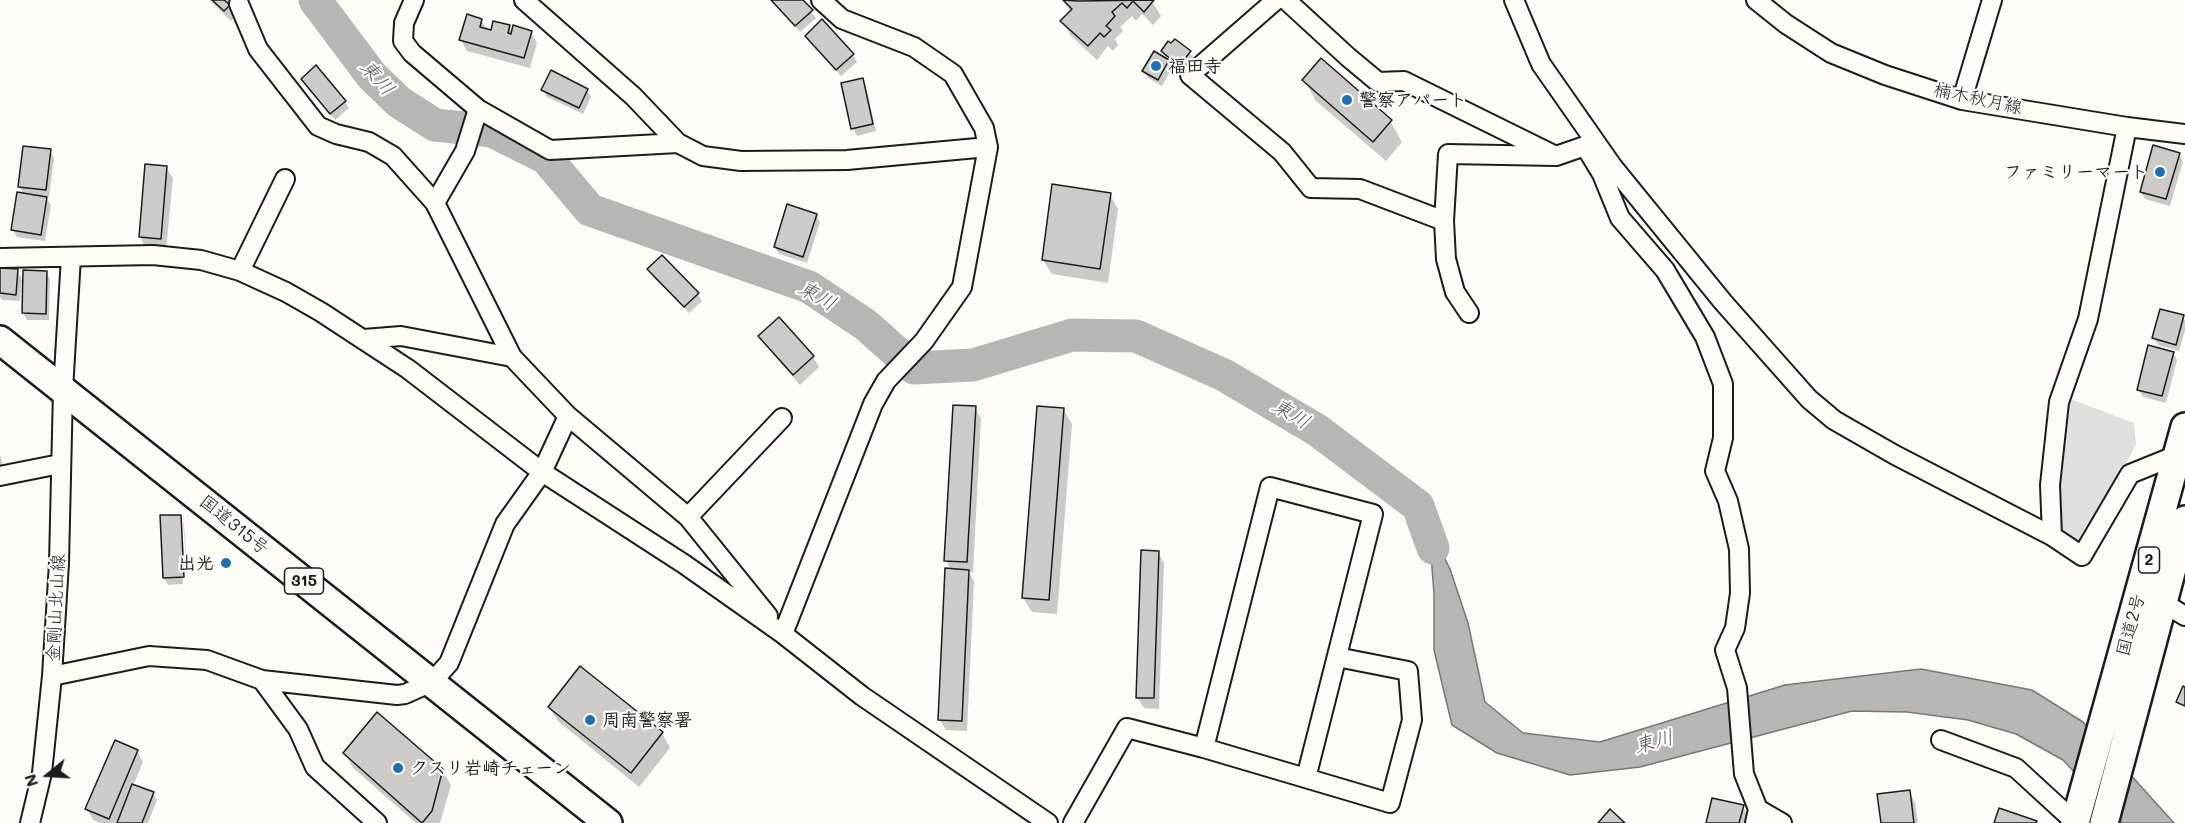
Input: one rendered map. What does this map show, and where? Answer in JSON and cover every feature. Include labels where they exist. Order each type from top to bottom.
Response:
[{"type":"highway","name":"国道315号","points":[[0,339],[608,823]]},
{"type":"highway","name":"国道2号","points":[[2104,823],[2124,699],[2185,427]]},
{"type":"highway","name":"国道2号","points":[[2076,823],[2162,602],[2185,520]]},
{"type":"street","points":[[414,0],[404,23],[403,41],[412,53],[476,116],[550,150],[678,143]]},
{"type":"street","points":[[524,0],[633,96],[678,143],[703,156],[741,161],[847,160],[988,147]]},
{"type":"street","points":[[783,634],[873,404],[886,381],[924,341],[962,287],[988,147],[984,128],[952,74],[915,47],[842,19],[821,0]]},
{"type":"street","points":[[1276,0],[1191,75],[1282,152],[1311,188],[1360,189],[1444,221]]},
{"type":"street","points":[[1286,0],[1378,82],[1404,81],[1556,156]]},
{"type":"street","points":[[1514,0],[1541,64],[1591,145],[1723,302],[1809,399],[1834,420],[1945,482],[2052,536],[2082,556],[2130,474],[2177,455]]},
{"type":"street","name":"楠木秋月線","points":[[1756,0],[1786,24],[1831,53],[1885,75],[1962,100],[2127,127],[2185,134]]},
{"type":"street","points":[[1962,100],[1992,0]]},
{"type":"street","points":[[239,4],[258,49],[318,126],[336,134],[369,142],[393,156],[435,203],[512,357],[568,416],[688,516],[783,634]]},
{"type":"street","points":[[435,203],[465,151],[476,116]]},
{"type":"street","points":[[2052,536],[2050,485],[2058,402],[2088,319],[2127,127]]},
{"type":"street","points":[[1469,313],[1455,291],[1446,259],[1444,221],[1448,154],[1556,156],[1591,145]]},
{"type":"street","points":[[1591,145],[1620,218],[1665,270],[1705,337],[1723,384],[1723,438],[1715,471],[1728,501],[1739,549],[1740,593],[1735,628],[1725,650],[1737,688],[1744,774],[1756,816],[1782,823]]},
{"type":"street","points":[[240,271],[285,179]]},
{"type":"street","points":[[0,258],[153,255],[201,260],[240,271],[286,292],[364,339],[408,369],[542,472],[684,564],[783,634],[862,696],[1048,823]]},
{"type":"street","name":"金剛山北山線","points":[[30,823],[42,773],[52,676],[59,562],[63,390],[71,257]]},
{"type":"street","points":[[364,339],[401,336],[512,357]]},
{"type":"street","points":[[52,676],[148,656],[207,660],[262,680],[397,695],[405,694],[432,682],[449,663],[505,524],[542,472],[568,416]]},
{"type":"street","points":[[688,516],[782,417]]},
{"type":"street","points":[[0,476],[60,464]]},
{"type":"street","points":[[1204,748],[1270,487],[1373,514],[1306,778]]},
{"type":"street","points":[[2162,602],[2185,616]]},
{"type":"street","points":[[1073,823],[1127,728],[1204,748],[1390,803],[1412,720],[1408,671],[1337,657]]},
{"type":"street","points":[[262,680],[298,729],[315,767],[377,823]]},
{"type":"street","points":[[1941,740],[2016,768],[2076,823]]},
{"type":"shaded area","points":[[2065,397],[2134,423],[2136,444],[2083,550],[2057,535],[2053,488]]},
{"type":"water","points":[[1418,506],[1450,569],[1468,623],[1485,702],[1523,733],[1600,742],[1785,685],[1921,669],[2032,690],[2083,722],[2174,823],[2122,823],[2063,760],[2016,734],[1968,720],[1907,712],[1852,711],[1640,767],[1570,775],[1497,753],[1452,725],[1434,650],[1431,555]]},
{"type":"building","points":[[212,0],[224,0],[230,5],[224,11]]},
{"type":"building","points":[[771,0],[803,0],[813,10],[795,26]]},
{"type":"building","points":[[1063,0],[1154,0],[1144,12],[1133,1],[1127,8],[1122,3],[1112,12],[1115,16],[1106,26],[1111,30],[1104,37],[1100,33],[1088,46],[1060,21],[1072,9]]},
{"type":"building","points":[[467,14],[482,19],[480,27],[491,30],[493,21],[510,25],[508,33],[511,34],[513,25],[532,31],[524,58],[459,40]]},
{"type":"building","points":[[822,19],[854,54],[836,70],[805,36]]},
{"type":"building","points":[[1175,39],[1191,51],[1179,66],[1161,51],[1168,41],[1171,43]]},
{"type":"building","points":[[1154,51],[1169,60],[1158,80],[1142,71]]},
{"type":"building","name":"警察アパート","points":[[1321,58],[1392,120],[1373,142],[1302,80]]},
{"type":"building","points":[[316,65],[346,101],[330,114],[301,79]]},
{"type":"building","points":[[551,70],[588,89],[579,108],[541,90]]},
{"type":"building","points":[[863,78],[873,124],[851,129],[841,83]]},
{"type":"building","name":"ファミリーマート","points":[[2153,145],[2180,153],[2166,199],[2140,192]]},
{"type":"building","points":[[23,146],[51,149],[46,190],[18,187]]},
{"type":"building","points":[[145,164],[167,166],[161,239],[139,237]]},
{"type":"building","points":[[1052,184],[1111,193],[1100,269],[1042,260]]},
{"type":"building","points":[[17,192],[47,197],[41,235],[11,230]]},
{"type":"building","points":[[787,204],[817,214],[803,257],[774,247]]},
{"type":"building","points":[[662,255],[699,293],[684,307],[647,269]]},
{"type":"building","points":[[0,268],[18,269],[16,295],[0,293]]},
{"type":"building","points":[[23,270],[47,271],[46,314],[22,313]]},
{"type":"building","points":[[2160,309],[2184,315],[2176,345],[2152,338]]},
{"type":"building","points":[[779,317],[814,356],[793,375],[758,336]]},
{"type":"building","points":[[2148,345],[2174,352],[2162,396],[2137,390]]},
{"type":"building","points":[[953,405],[976,406],[967,562],[944,561]]},
{"type":"building","points":[[1037,406],[1064,408],[1049,600],[1022,598]]},
{"type":"building","points":[[160,515],[181,515],[184,577],[163,578]]},
{"type":"building","points":[[1141,550],[1159,551],[1154,698],[1136,698]]},
{"type":"building","points":[[945,568],[969,570],[962,721],[938,720]]},
{"type":"building","points":[[580,666],[663,732],[631,773],[548,707]]},
{"type":"building","points":[[2183,686],[2185,687],[2185,706],[2176,702]]},
{"type":"building","points":[[377,712],[443,769],[432,811],[422,823],[343,753]]},
{"type":"building","points":[[115,740],[138,750],[109,819],[85,809]]},
{"type":"building","points":[[132,784],[154,792],[142,823],[117,823]]},
{"type":"building","points":[[1910,790],[1914,823],[1881,823],[1877,794]]},
{"type":"building","points":[[1712,798],[1744,805],[1739,823],[1706,823]]},
{"type":"building","points":[[1999,808],[2037,821],[2036,823],[1994,823]]},
{"type":"building","points":[[1610,809],[1625,823],[1598,823]]},
{"type":"waterway","name":"東川","points":[[315,0],[372,76],[399,102],[435,125],[492,131],[546,158],[590,210],[809,287],[866,325],[914,368],[973,365],[1072,335],[1136,336],[1224,375],[1317,430],[1418,506],[1433,548]]},
{"type":"place","name":"福田寺","points":[[1156,66]]},
{"type":"place","name":"警察アパート","points":[[1347,100]]},
{"type":"place","name":"ファミリーマート","points":[[2160,172]]},
{"type":"place","name":"出光","points":[[226,563]]},
{"type":"place","name":"周南警察署","points":[[590,720]]},
{"type":"place","name":"クスリ岩崎チェーン","points":[[398,768]]}]
